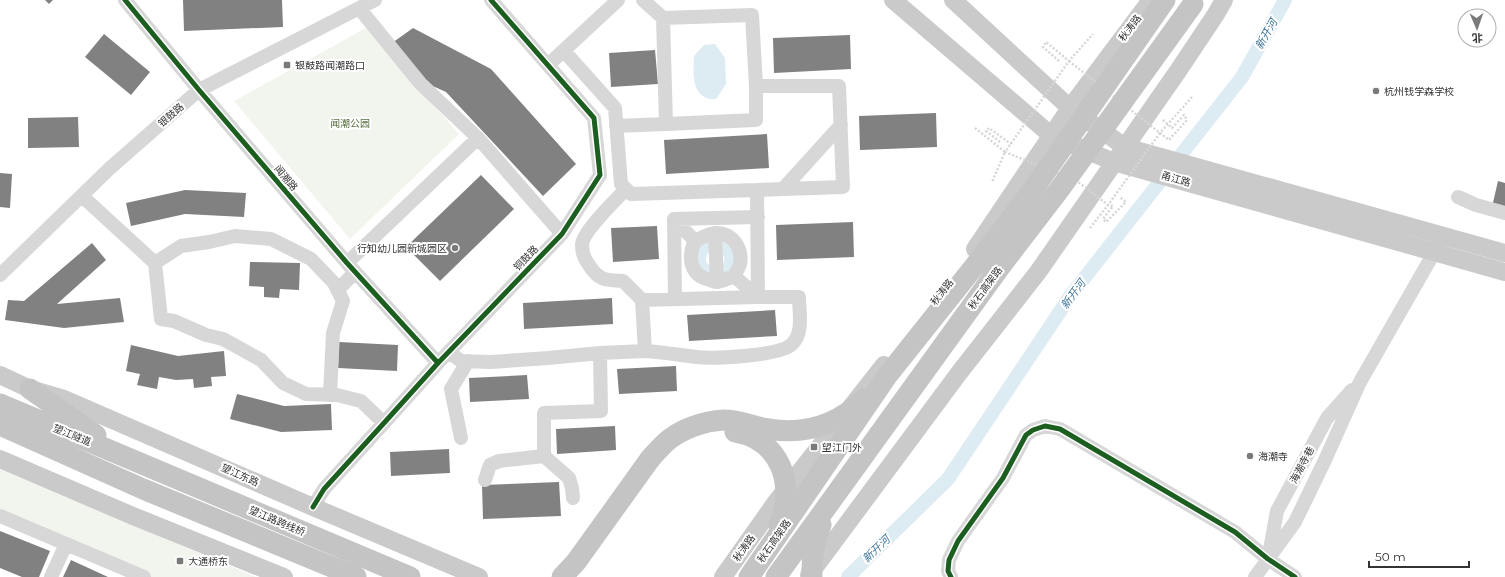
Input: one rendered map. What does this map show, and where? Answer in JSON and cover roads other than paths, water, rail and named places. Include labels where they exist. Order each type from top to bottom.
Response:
[{"type":"highway","name":"秋石高架路","points":[[749,577],[887,376],[985,253],[1037,184],[1165,0]]},
{"type":"highway","name":"秋石高架路","points":[[776,577],[832,502],[1000,267],[1059,190],[1196,0]]},
{"type":"highway","points":[[562,577],[576,562],[650,458],[666,442],[702,423],[724,420],[780,430],[804,430],[818,427],[834,421],[852,410],[887,376]]},
{"type":"highway","points":[[30,389],[58,410],[141,463]]},
{"type":"highway","name":"望江隧道","points":[[0,404],[141,463]]},
{"type":"highway","name":"望江隧道","points":[[0,425],[143,489],[356,577]]},
{"type":"highway","points":[[582,577],[596,552],[658,466],[673,449],[690,438],[702,433],[717,430],[740,432],[755,438],[765,445],[778,459],[784,476],[786,492],[784,512],[767,551]]},
{"type":"highway","name":"望江路跨线桥","points":[[141,463],[410,577]]},
{"type":"highway","points":[[812,577],[811,561],[814,543],[832,502]]},
{"type":"main road","name":"甬江路","points":[[893,0],[1052,136],[1114,162],[1179,180],[1439,244],[1505,254]]},
{"type":"main road","name":"甬江路","points":[[953,0],[1070,108],[1125,147],[1189,165],[1439,244],[1505,272]]},
{"type":"main road","name":"秋涛路","points":[[723,577],[776,502],[984,239],[1070,108],[1151,0]]},
{"type":"main road","points":[[808,577],[955,378],[1038,272],[1216,14],[1224,0]]},
{"type":"main road","name":"望江东路","points":[[0,375],[30,389],[64,399],[479,577]]},
{"type":"main road","points":[[0,459],[133,516],[284,577]]},
{"type":"street","name":"闻潮路","points":[[125,0],[351,267],[438,363]]},
{"type":"street","name":"银鼓路","points":[[0,276],[110,169],[200,90],[375,0]]},
{"type":"street","name":"铜鼓路","points":[[313,507],[324,489],[438,363],[562,234],[600,175],[594,118],[491,0]]},
{"type":"street","points":[[548,65],[618,0]]},
{"type":"street","points":[[616,126],[756,120],[756,86],[752,15],[663,18],[643,0]]},
{"type":"street","points":[[358,8],[420,83],[478,138],[562,234]]},
{"type":"street","points":[[663,18],[666,124]]},
{"type":"street","points":[[564,50],[615,108],[621,184],[631,194],[843,186],[839,86],[756,86]]},
{"type":"street","points":[[783,189],[841,125]]},
{"type":"street","points":[[338,290],[351,267],[478,138]]},
{"type":"street","points":[[626,189],[586,232],[581,244],[585,259],[595,275],[607,280],[623,281],[642,300],[645,351]]},
{"type":"street","points":[[757,190],[758,297]]},
{"type":"street","points":[[82,196],[155,263],[161,319],[174,321],[223,340],[261,360],[283,382],[306,394],[330,395],[361,401],[384,423]]},
{"type":"street","points":[[1458,197],[1476,205],[1505,212]]},
{"type":"street","points":[[674,219],[758,217]]},
{"type":"street","points":[[674,219],[676,299]]},
{"type":"street","points":[[674,219],[695,241]]},
{"type":"street","points":[[715,233],[717,282]]},
{"type":"street","points":[[715,233],[726,235],[734,240],[739,248],[740,257],[740,266],[734,276],[717,282],[700,277],[692,266],[691,249],[695,241],[715,233]]},
{"type":"street","points":[[155,263],[181,246],[236,236],[271,240],[312,259],[334,283],[343,301],[333,333],[330,395]]},
{"type":"street","name":"海潮寺巷","points":[[1255,577],[1295,522],[1360,382],[1439,244]]},
{"type":"street","points":[[734,276],[758,297]]},
{"type":"street","points":[[449,352],[461,361],[491,362],[600,353],[645,351],[698,358],[731,357],[777,352],[792,345],[799,332],[799,297],[642,300]]},
{"type":"street","points":[[574,498],[568,478],[544,456],[544,413],[601,411],[600,353]]},
{"type":"street","points":[[461,438],[451,389],[468,361]]},
{"type":"street","name":"海潮寺巷","points":[[1268,559],[1277,511],[1327,418],[1360,382]]},
{"type":"street","points":[[951,577],[948,571],[949,560],[958,541],[1003,478],[1026,435],[1033,430],[1045,426],[1060,429],[1235,532],[1268,559],[1296,577]]},
{"type":"street","points":[[485,480],[490,465],[498,461],[544,456]]},
{"type":"street","points":[[0,516],[144,577]]},
{"type":"street","points":[[51,577],[66,544]]},
{"type":"waterway","name":"新开河","points":[[848,577],[948,479],[1071,295],[1242,77],[1285,0]]},
{"type":"place","name":"银鼓路闻潮路口","points":[[287,65]]},
{"type":"place","name":"杭州钱学森学校","points":[[1376,91]]},
{"type":"place","name":"行知幼儿园新城园区","points":[[455,248]]},
{"type":"place","name":"望江门外","points":[[814,447]]},
{"type":"place","name":"海潮寺","points":[[1250,456]]},
{"type":"place","name":"大通桥东","points":[[180,561]]},
{"type":"park label","name":"闻潮公园","points":[[350,123]]}]
